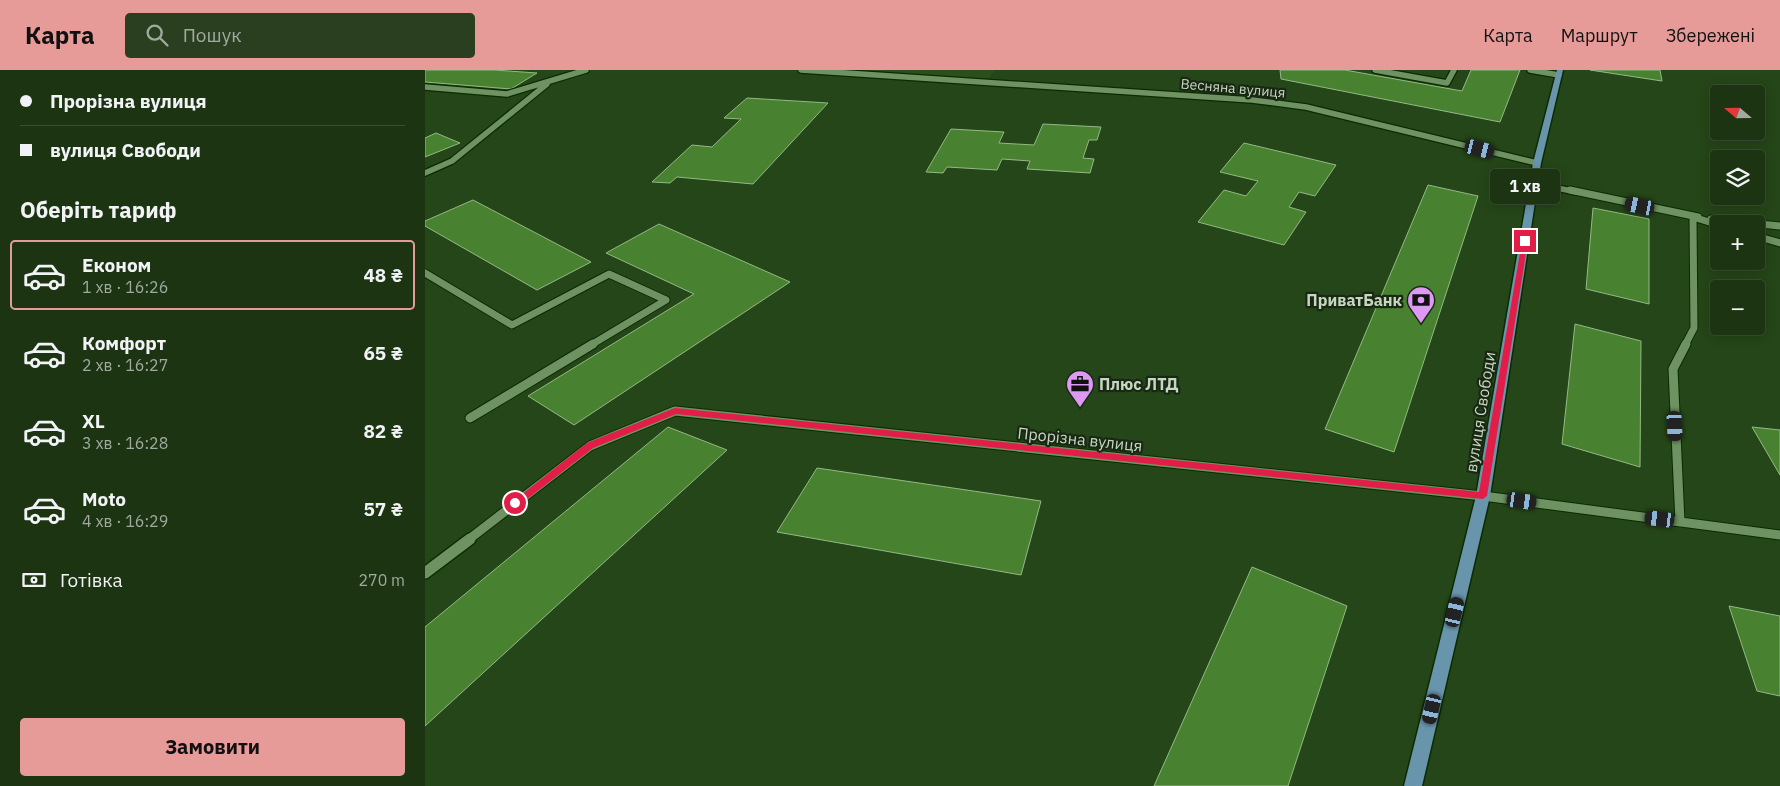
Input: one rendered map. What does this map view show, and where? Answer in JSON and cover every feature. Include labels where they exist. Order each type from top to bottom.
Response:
[{"type":"main road","name":"вулиця Свободи","points":[[1413,786],[1483,496],[1537,163],[1560,72]]},
{"type":"street","points":[[425,87],[507,94],[586,70]]},
{"type":"street","name":"Весняна вулиця","points":[[801,70],[1279,103],[1306,107],[1537,163]]},
{"type":"street","points":[[1375,70],[1447,83],[1454,70]]},
{"type":"street","points":[[1530,70],[1560,72]]},
{"type":"street","points":[[425,172],[452,161],[551,80]]},
{"type":"street","points":[[1534,183],[1710,222]]},
{"type":"street","points":[[1693,217],[1780,226]]},
{"type":"street","points":[[425,273],[512,325],[609,274],[666,300],[470,418]]},
{"type":"street","name":"Прорізна вулиця","points":[[425,572],[590,446],[675,411],[1483,496],[1780,535]]},
{"type":"lane","points":[[1679,522],[1673,369],[1694,328],[1693,217]]},
{"type":"lane","points":[[1765,239],[1780,244]]},
{"type":"shaded area","points":[[801,70],[995,70],[987,82]]},
{"type":"building","points":[[425,70],[494,70],[537,73],[511,89],[425,82]]},
{"type":"building","points":[[1280,70],[1345,70],[1462,91],[1471,70],[1520,70],[1500,122],[1281,79]]},
{"type":"building","points":[[1590,70],[1660,70],[1662,81]]},
{"type":"building","points":[[747,98],[828,103],[753,184],[677,177],[670,183],[652,182],[692,145],[712,147],[741,119],[724,118]]},
{"type":"building","points":[[1043,124],[1101,127],[1097,140],[1089,140],[1083,158],[1094,159],[1090,173],[1027,169],[1030,161],[1002,159],[997,170],[947,167],[943,173],[926,172],[951,129],[1004,132],[999,143],[1034,145]]},
{"type":"building","points":[[436,133],[460,143],[425,157],[425,138]]},
{"type":"building","points":[[1244,143],[1336,165],[1315,196],[1299,192],[1289,207],[1306,212],[1284,245],[1198,222],[1224,190],[1246,196],[1258,181],[1220,172]]},
{"type":"building","points":[[1428,185],[1478,196],[1394,452],[1325,429]]},
{"type":"building","points":[[473,200],[591,262],[537,290],[425,226],[425,221]]},
{"type":"building","points":[[1593,208],[1649,219],[1649,304],[1586,289]]},
{"type":"building","points":[[659,224],[790,282],[574,425],[528,396],[694,294],[606,253]]},
{"type":"building","points":[[1575,324],[1641,341],[1640,467],[1562,444]]},
{"type":"building","points":[[668,427],[727,450],[425,726],[425,627]]},
{"type":"building","points":[[1752,427],[1780,430],[1780,475]]},
{"type":"building","points":[[817,468],[1041,501],[1021,575],[777,532]]},
{"type":"building","points":[[1252,567],[1347,606],[1288,786],[1154,786]]},
{"type":"building","points":[[1729,606],[1780,616],[1780,696],[1757,691]]},
{"type":"place","name":"ПриватБанк","points":[[1421,324]]},
{"type":"place","name":"Плюс ЛТД","points":[[1080,408]]},
{"type":"route","points":[[515,503],[590,446],[675,411],[1483,496],[1525,241]]}]
